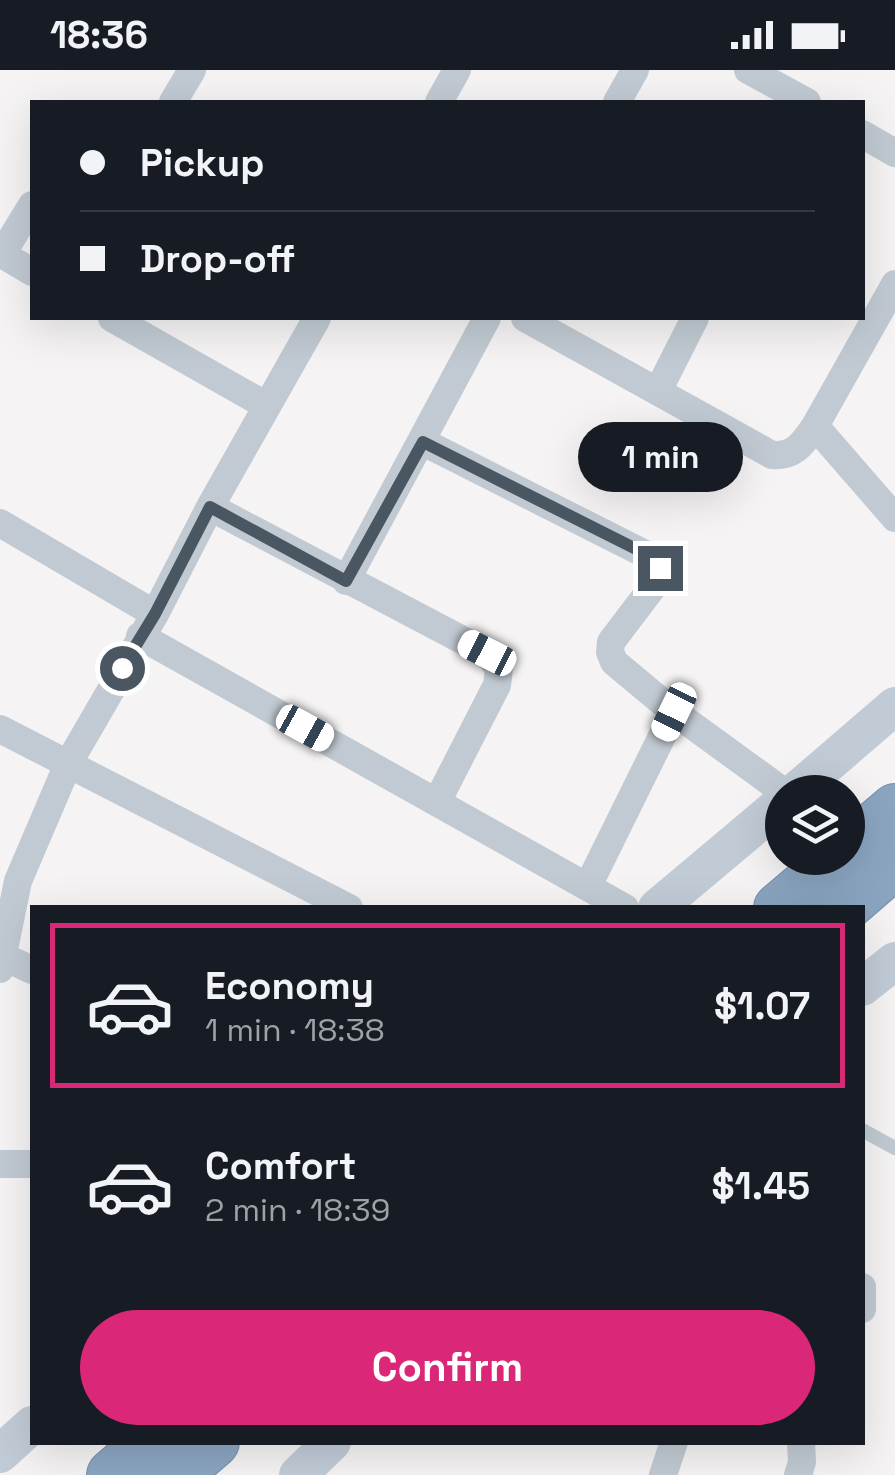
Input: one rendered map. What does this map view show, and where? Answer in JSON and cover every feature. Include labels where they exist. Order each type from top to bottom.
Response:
[{"type":"highway","points":[[865,835],[895,809]]},
{"type":"highway","points":[[847,905],[895,864]]},
{"type":"highway","points":[[783,905],[818,875]]},
{"type":"highway","points":[[112,1475],[147,1445]]},
{"type":"highway","points":[[176,1475],[211,1445]]},
{"type":"street","points":[[174,100],[192,70]]},
{"type":"street","points":[[439,100],[457,70]]},
{"type":"street","points":[[619,100],[635,70]]},
{"type":"street","points":[[748,70],[803,100]]},
{"type":"street","points":[[865,136],[895,153]]},
{"type":"street","points":[[30,208],[1,254],[30,271]]},
{"type":"street","points":[[529,320],[772,455],[787,456],[800,447],[815,426],[895,284]]},
{"type":"street","points":[[116,320],[267,406]]},
{"type":"street","points":[[30,969],[1,962],[18,881],[68,764],[316,320]]},
{"type":"street","points":[[346,581],[486,320]]},
{"type":"street","points":[[658,391],[694,320]]},
{"type":"street","points":[[815,426],[895,518]]},
{"type":"street","points":[[423,442],[652,557],[660,568],[654,584],[611,642],[614,662],[674,712],[765,778]]},
{"type":"street","points":[[210,507],[487,653],[499,668],[497,685],[436,802]]},
{"type":"street","points":[[0,523],[147,625],[436,802],[620,905]]},
{"type":"street","points":[[815,775],[895,706]]},
{"type":"street","points":[[588,886],[674,712]]},
{"type":"street","points":[[0,729],[343,905]]},
{"type":"street","points":[[661,905],[765,817]]},
{"type":"street","points":[[865,984],[895,961]]},
{"type":"street","points":[[0,1164],[30,1164]]},
{"type":"street","points":[[298,1475],[329,1445]]},
{"type":"street","points":[[663,1475],[673,1445]]},
{"type":"street","points":[[798,1475],[801,1445]]},
{"type":"lane","points":[[865,1132],[895,1148]]},
{"type":"route","points":[[122,668],[155,614],[210,507],[346,581],[423,442],[652,557],[660,568]]}]
